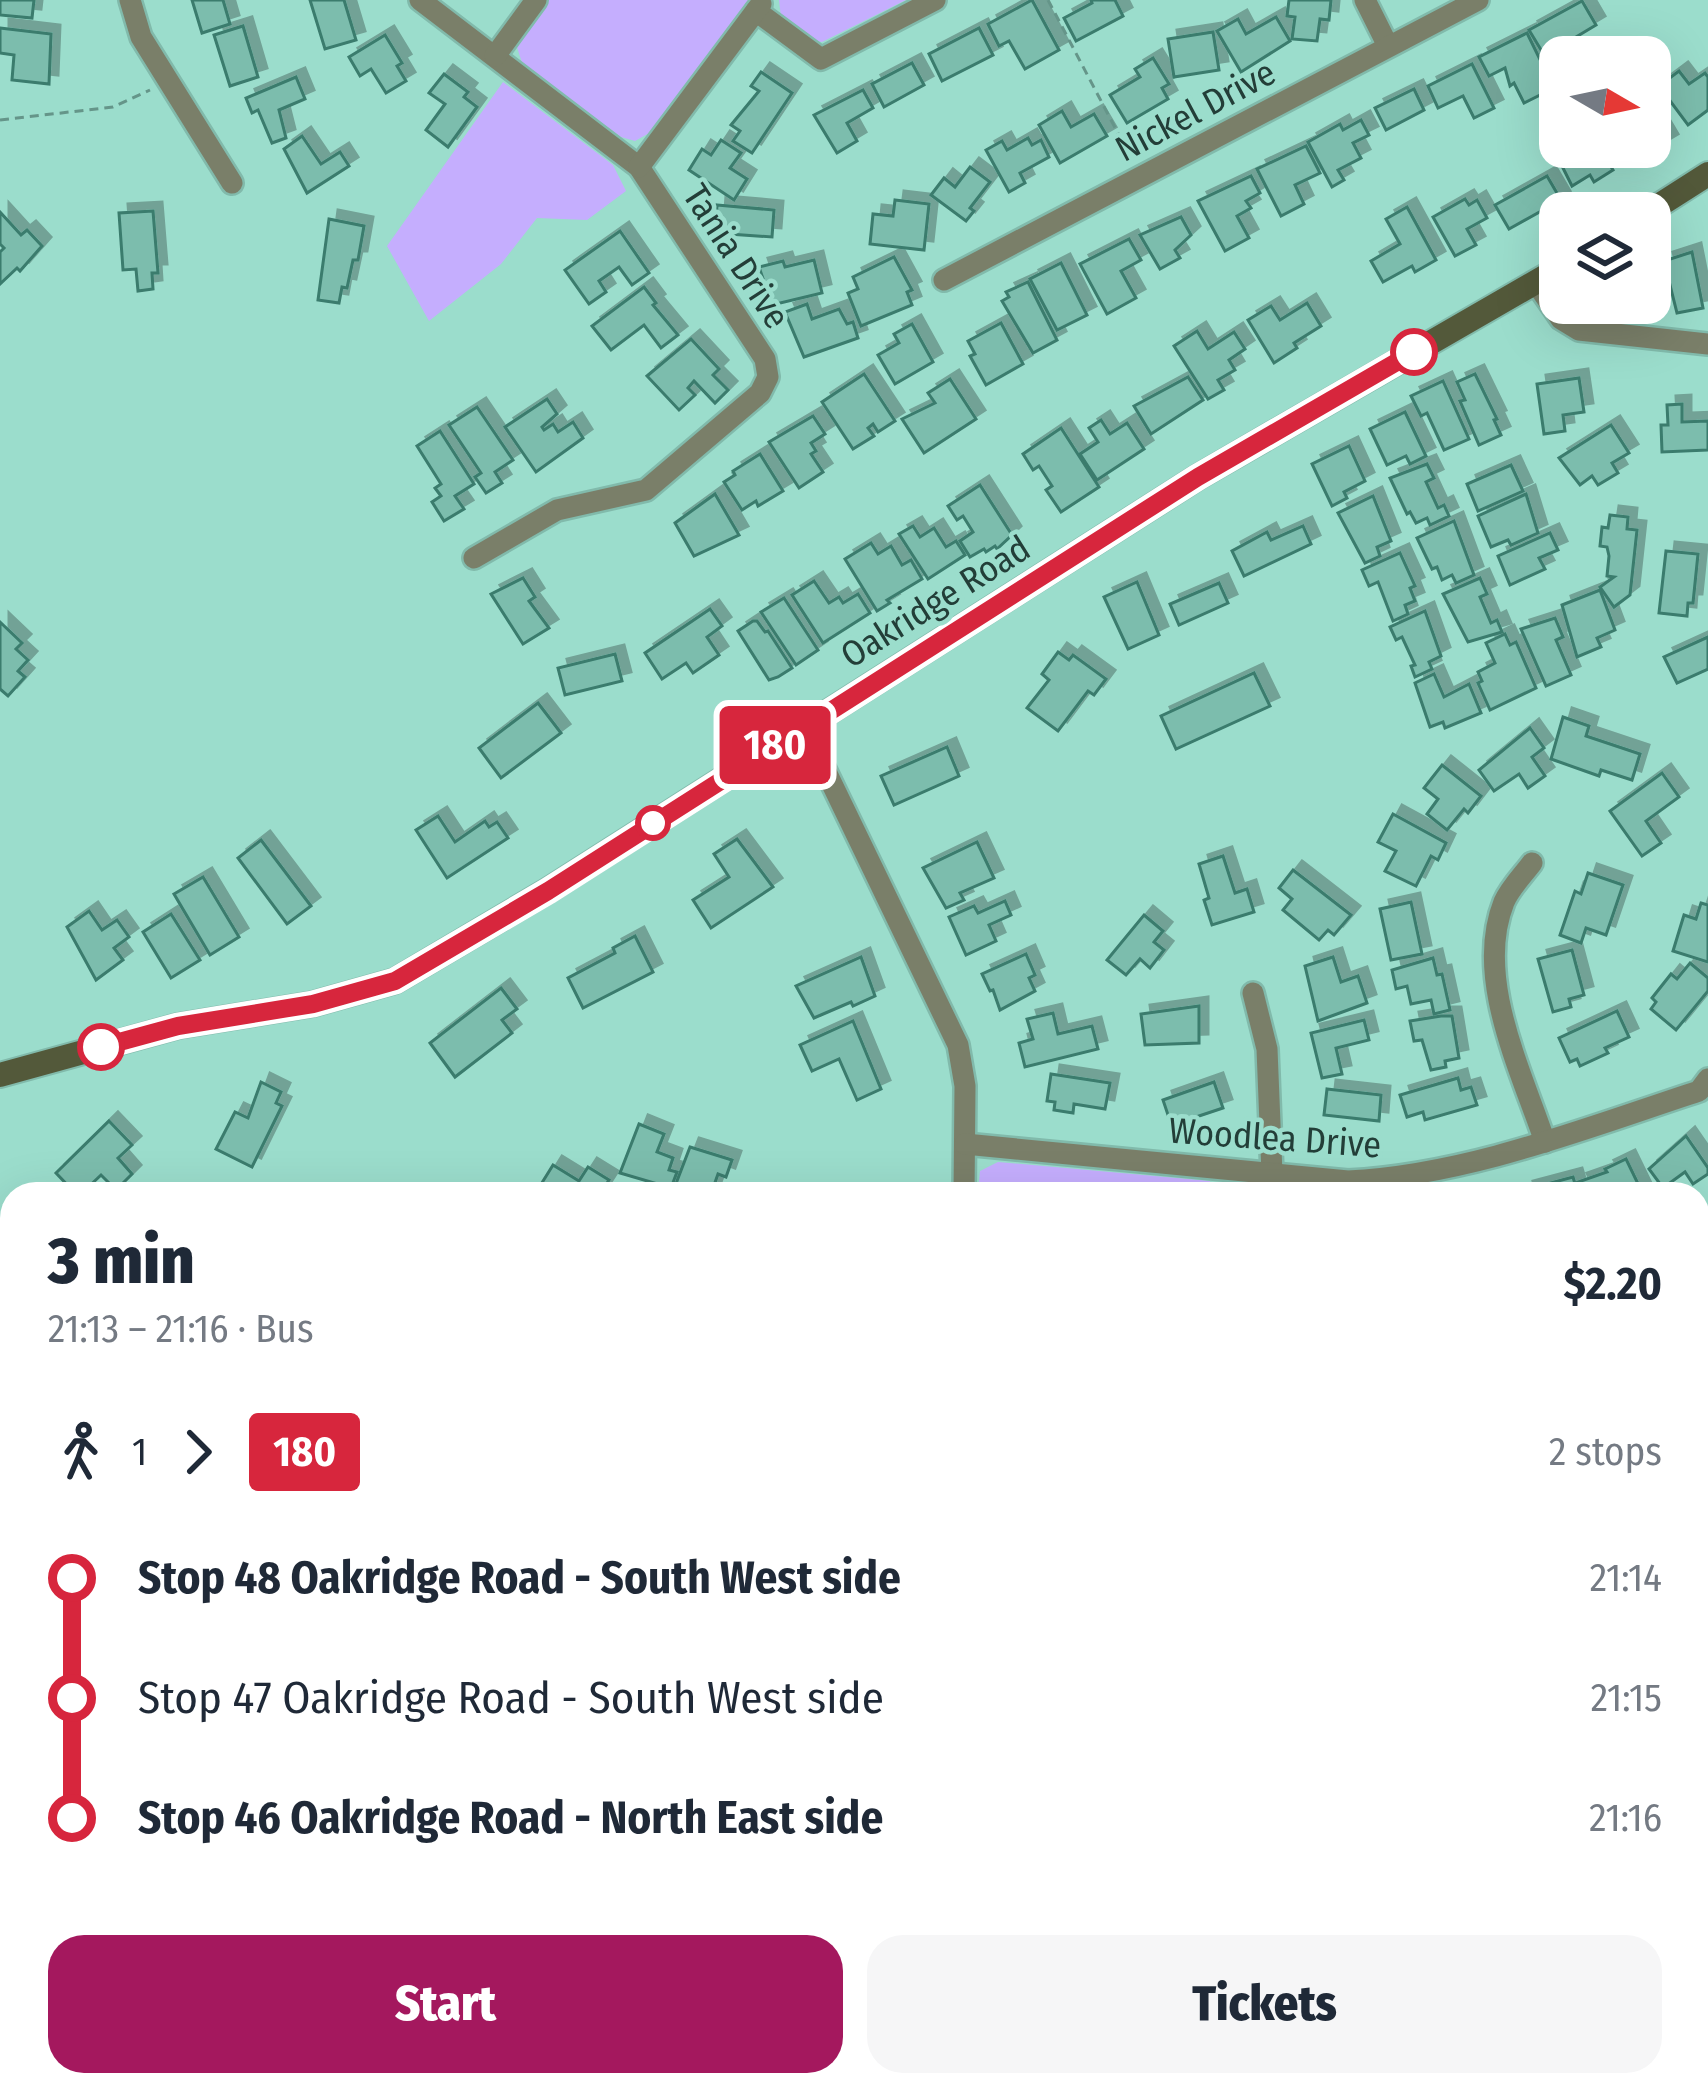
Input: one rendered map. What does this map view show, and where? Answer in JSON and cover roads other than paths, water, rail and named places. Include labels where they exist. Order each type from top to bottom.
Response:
[{"type":"street","points":[[130,0],[141,38],[232,184]]},
{"type":"street","name":"Tania Drive","points":[[420,0],[640,167],[765,359],[768,377],[760,393],[646,490],[557,510],[474,558]]},
{"type":"street","points":[[495,56],[536,0]]},
{"type":"street","points":[[640,167],[760,6],[821,59],[935,0]]},
{"type":"street","points":[[1365,0],[1388,46]]},
{"type":"street","name":"Nickel Drive","points":[[944,280],[1478,0]]},
{"type":"street","points":[[1671,198],[1708,174]]},
{"type":"street","name":"Oakridge Road","points":[[0,1075],[178,1026],[313,1004],[395,981],[548,891],[1198,477],[1539,281]]},
{"type":"street","points":[[1536,283],[1561,320],[1579,330],[1708,344]]},
{"type":"street","points":[[804,726],[958,1045],[965,1086],[964,1182]]},
{"type":"street","points":[[1532,863],[1506,897],[1496,927],[1494,962],[1513,1046],[1545,1142]]},
{"type":"street","points":[[1253,993],[1267,1049],[1272,1174]]},
{"type":"street","name":"Woodlea Drive","points":[[1408,1182],[1699,1090],[1708,1079]]},
{"type":"street","name":"Woodlea Drive","points":[[965,1144],[1357,1182]]}]
